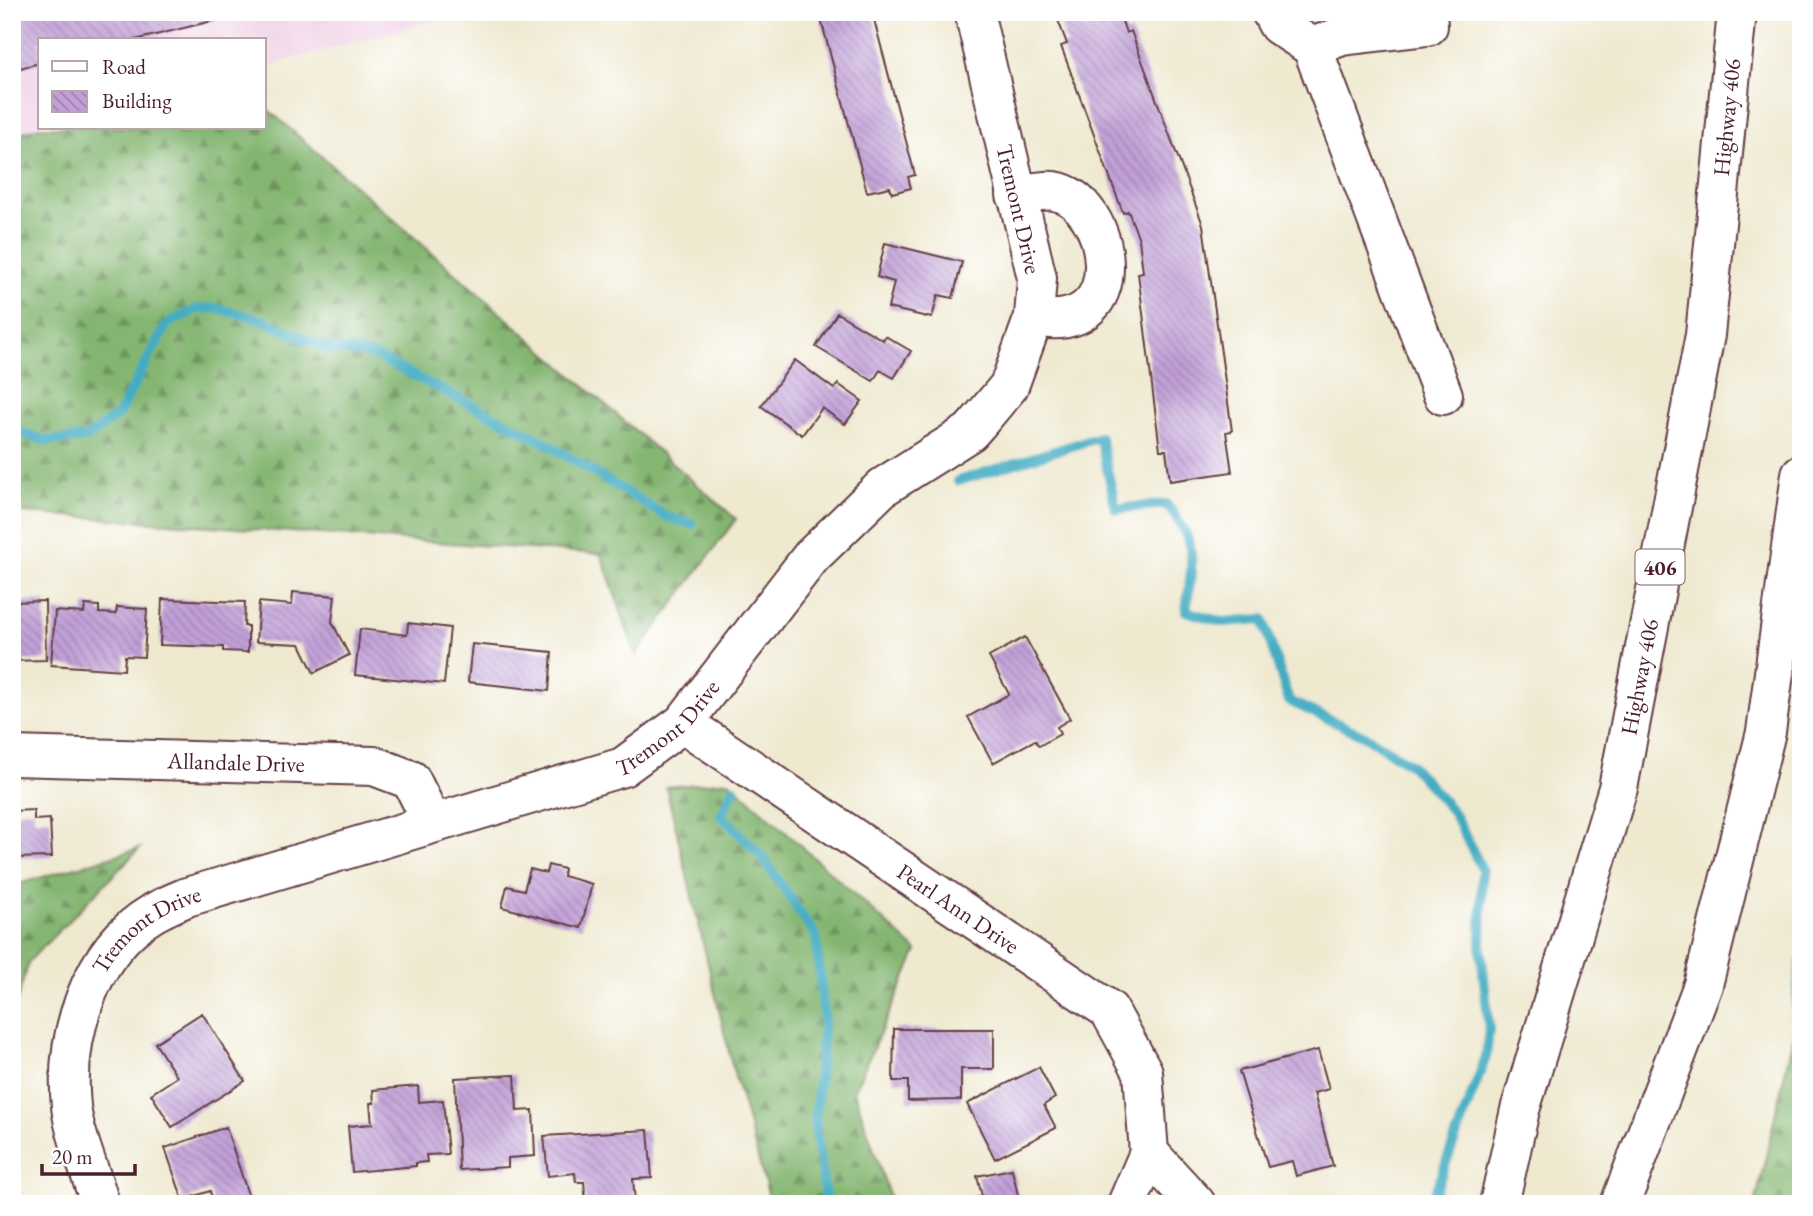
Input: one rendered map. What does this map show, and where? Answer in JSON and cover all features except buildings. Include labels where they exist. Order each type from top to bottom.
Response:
[{"type":"main road","name":"Tremont Drive","points":[[100,1204],[71,1107],[73,1040],[89,987],[117,944],[151,914],[187,897],[623,767],[683,723],[811,557],[883,487],[970,432],[1009,386],[1034,317],[1037,278],[974,12]]},
{"type":"main road","points":[[1271,12],[1278,25],[1312,47],[1443,395]]},
{"type":"main road","points":[[1312,47],[1342,36],[1429,26],[1427,12]]},
{"type":"main road","name":"Highway 406","points":[[1499,1204],[1520,1110],[1618,788],[1705,335],[1737,12]]},
{"type":"main road","points":[[1016,195],[1055,191],[1079,204],[1089,216],[1101,242],[1105,268],[1101,293],[1086,310],[1065,319],[1034,317]]},
{"type":"main road","points":[[1632,1204],[1703,985],[1766,732],[1801,474]]},
{"type":"main road","name":"Pearl Ann Drive","points":[[683,723],[1109,1010],[1143,1072],[1149,1153],[1127,1204]]},
{"type":"main road","name":"Allandale Drive","points":[[12,756],[374,765],[411,780],[432,822]]},
{"type":"main road","points":[[1620,1204],[1703,985]]},
{"type":"main road","points":[[1483,1204],[1520,1110]]},
{"type":"main road","points":[[1149,1153],[1196,1204]]},
{"type":"shaded area","points":[[12,12],[465,12],[266,66],[266,38],[38,38],[38,129],[12,136]]},
{"type":"green space","points":[[266,108],[736,519],[636,655],[601,554],[12,512],[12,135],[38,128],[38,130],[266,130]]},
{"type":"green space","points":[[729,781],[917,951],[854,1091],[892,1204],[771,1204],[734,1073],[666,787]]},
{"type":"green space","points":[[140,848],[29,961],[12,1017],[12,886]]},
{"type":"green space","points":[[1801,1002],[1801,1204],[1755,1204]]},
{"type":"waterway","points":[[12,429],[46,441],[87,438],[118,415],[167,324],[197,309],[216,308],[262,320],[323,347],[373,355],[541,440],[667,517],[692,524]]},
{"type":"waterway","points":[[958,481],[1100,437],[1116,509],[1166,504],[1184,531],[1191,554],[1186,611],[1222,622],[1263,619],[1289,701],[1365,736],[1411,765],[1453,812],[1482,869],[1481,949],[1489,1029],[1486,1057],[1435,1192],[1434,1204]]},
{"type":"waterway","points":[[734,788],[721,815],[763,858],[816,936],[824,1018],[815,1124],[826,1204]]},
{"type":"waterway","points":[[1801,963],[1796,1004],[1801,1037]]}]
